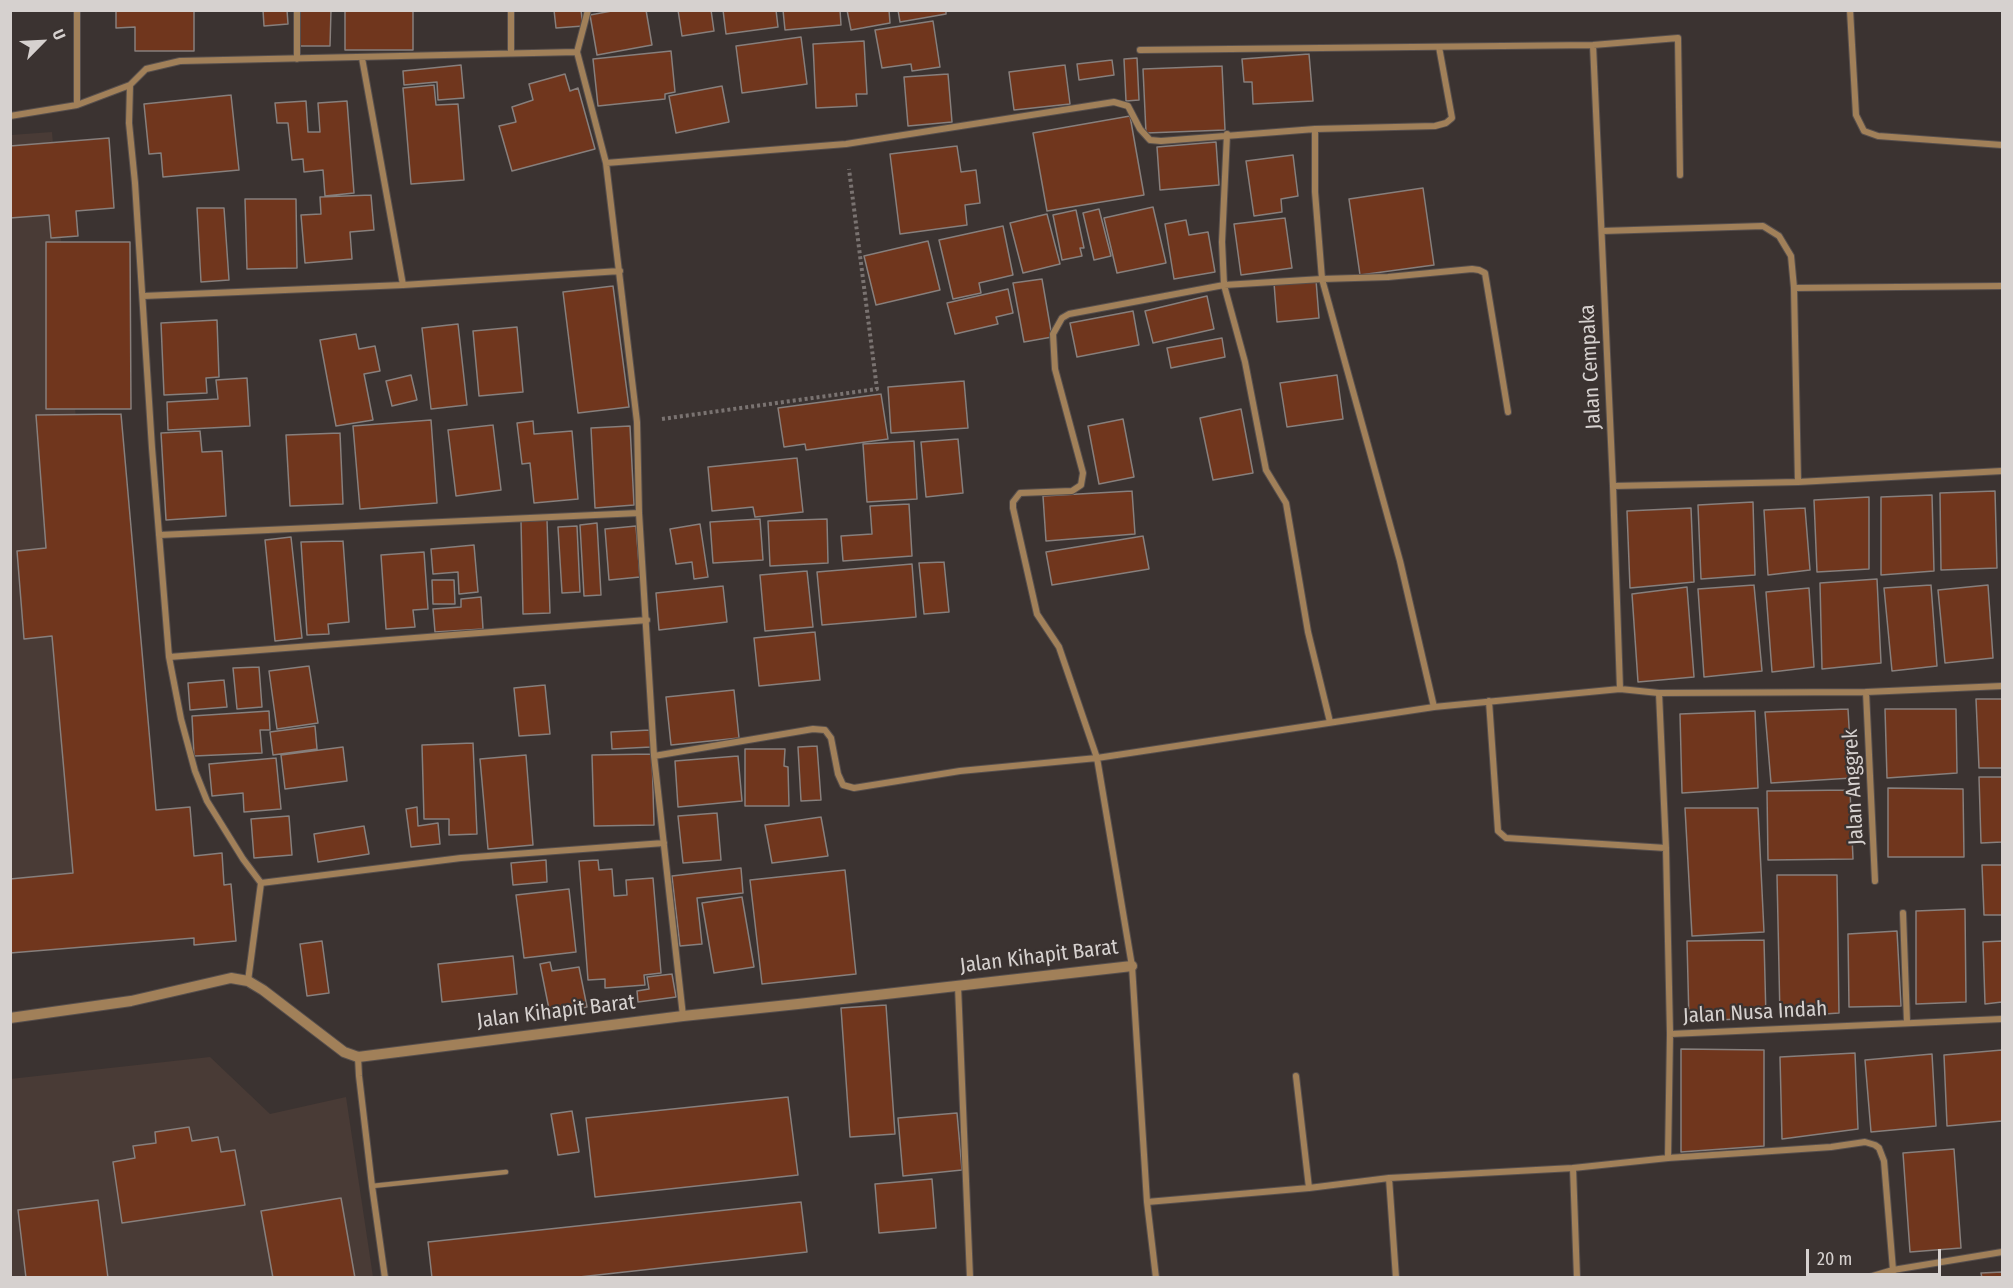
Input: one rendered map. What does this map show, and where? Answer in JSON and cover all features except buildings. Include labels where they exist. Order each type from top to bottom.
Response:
[{"type":"street","points":[[77,10],[77,105]]},
{"type":"street","points":[[297,10],[297,59]]},
{"type":"street","points":[[511,10],[511,52]]},
{"type":"street","points":[[588,10],[577,52],[606,163],[637,422],[639,513],[654,756],[682,1016]]},
{"type":"street","points":[[1850,10],[1856,116],[1864,131],[1878,136],[2002,145]]},
{"type":"street","points":[[1140,50],[1593,45],[1678,38],[1680,175]]},
{"type":"street","name":"Jalan Cempaka","points":[[1593,45],[1620,689]]},
{"type":"street","points":[[606,163],[846,144],[1114,102],[1128,106],[1140,129],[1150,140],[1161,141],[1227,134],[1315,129],[1435,126],[1446,123],[1452,118],[1439,47]]},
{"type":"street","points":[[10,116],[77,105],[130,85],[146,69],[180,61],[577,52]]},
{"type":"street","points":[[362,58],[403,285]]},
{"type":"street","points":[[130,85],[129,123],[169,657],[181,719],[195,771],[207,801],[243,859],[261,883],[248,981]]},
{"type":"street","points":[[1315,129],[1316,192],[1322,279],[1400,561],[1434,707]]},
{"type":"street","points":[[1227,134],[1222,242],[1224,285],[1245,362],[1266,470],[1286,503],[1308,632],[1330,723]]},
{"type":"street","points":[[1602,231],[1763,226],[1779,236],[1791,256],[1794,288],[1798,482]]},
{"type":"street","points":[[1156,1278],[1147,1202],[1132,966],[1097,758],[1059,647],[1037,614],[1013,508],[1013,502],[1020,494],[1072,491],[1081,485],[1083,474],[1055,369],[1053,334],[1062,318],[1069,314],[1224,285],[1388,277],[1472,268],[1485,273],[1508,411]]},
{"type":"street","points":[[143,296],[403,285],[620,271]]},
{"type":"street","points":[[1794,288],[2002,286]]},
{"type":"street","points":[[1613,486],[1798,482],[2002,471]]},
{"type":"street","points":[[159,535],[639,513]]},
{"type":"street","points":[[169,657],[647,620]]},
{"type":"street","points":[[654,756],[813,729],[825,730],[831,738],[838,774],[843,785],[854,788],[960,771],[1097,758],[1434,707],[1620,689],[1659,693],[1866,692],[2002,686]]},
{"type":"street","name":"Jalan Anggrek","points":[[1866,692],[1875,881]]},
{"type":"street","name":"Jalan Nusa Indah","points":[[1659,693],[1671,1034],[2002,1019]]},
{"type":"street","points":[[1489,701],[1498,831],[1506,838],[1666,848]]},
{"type":"street","points":[[261,883],[460,858],[664,843]]},
{"type":"street","points":[[1903,913],[1907,1022]]},
{"type":"street","name":"Jalan Kihapit Barat","points":[[358,1057],[682,1016],[1132,966]]},
{"type":"street","points":[[10,1018],[131,1001],[231,978],[248,981],[263,990],[344,1052],[358,1057],[385,1278]]},
{"type":"street","points":[[958,986],[970,1278]]},
{"type":"street","points":[[1668,1158],[1671,1034]]},
{"type":"street","points":[[1296,1076],[1309,1188]]},
{"type":"street","points":[[1147,1202],[1309,1188],[1389,1178],[1573,1168],[1668,1158],[1831,1147],[1865,1142],[1875,1145],[1884,1161],[1894,1274]]},
{"type":"street","points":[[1573,1168],[1577,1278]]},
{"type":"street","points":[[1389,1178],[1396,1278]]},
{"type":"street","points":[[1866,1278],[2002,1252]]},
{"type":"lane","points":[[372,1186],[506,1172]]},
{"type":"path","points":[[637,422],[877,389],[846,144]]},
{"type":"shaded area","points":[[52,132],[89,575],[157,909],[11,937],[11,135]]},
{"type":"shaded area","points":[[210,1057],[270,1114],[346,1097],[373,1277],[11,1277],[10,1079]]}]
